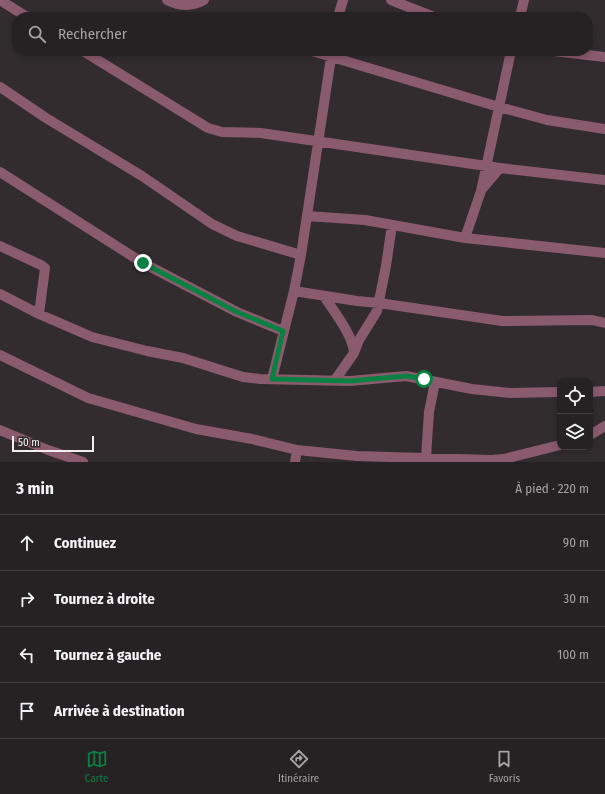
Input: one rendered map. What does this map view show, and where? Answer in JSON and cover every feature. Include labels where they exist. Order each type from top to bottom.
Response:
[{"type":"street","points":[[0,0],[19,12]]},
{"type":"street","points":[[167,0],[180,4],[191,5],[204,0]]},
{"type":"street","points":[[339,12],[343,0]]},
{"type":"street","points":[[391,0],[421,12]]},
{"type":"street","points":[[521,12],[524,0]]},
{"type":"street","points":[[91,56],[214,131],[261,133],[500,168],[605,180]]},
{"type":"street","points":[[272,379],[294,291],[301,255],[320,142],[321,124],[332,56]]},
{"type":"street","points":[[338,56],[499,107],[547,120],[605,129]]},
{"type":"street","points":[[465,238],[481,191],[510,56]]},
{"type":"street","points":[[593,56],[605,57]]},
{"type":"street","points":[[0,87],[46,118],[142,176],[212,224],[237,236],[301,255]]},
{"type":"street","points":[[481,191],[500,168]]},
{"type":"street","points":[[0,172],[86,228],[166,276],[237,312],[283,331]]},
{"type":"street","points":[[307,216],[352,219],[465,238],[605,253]]},
{"type":"street","points":[[335,380],[354,353],[359,340],[377,311],[392,225]]},
{"type":"street","points":[[0,246],[45,268],[38,314]]},
{"type":"street","points":[[294,291],[356,301],[502,320],[592,320],[605,323]]},
{"type":"street","points":[[0,294],[38,314],[92,337],[147,351],[183,358],[243,377],[350,381],[406,376],[472,390],[510,393],[557,392]]},
{"type":"street","points":[[324,296],[354,346],[354,353]]},
{"type":"street","points":[[0,355],[88,398],[196,429],[252,439],[297,450],[357,456],[491,460],[504,459],[557,446]]},
{"type":"street","points":[[426,458],[429,412],[436,382]]},
{"type":"street","points":[[593,392],[605,391]]},
{"type":"street","points":[[593,433],[605,426]]},
{"type":"street","points":[[0,430],[48,450],[83,462]]},
{"type":"street","points":[[295,462],[297,450]]},
{"type":"route","points":[[143,263],[225,307],[283,331],[272,379],[350,381],[406,376],[424,379]]}]
